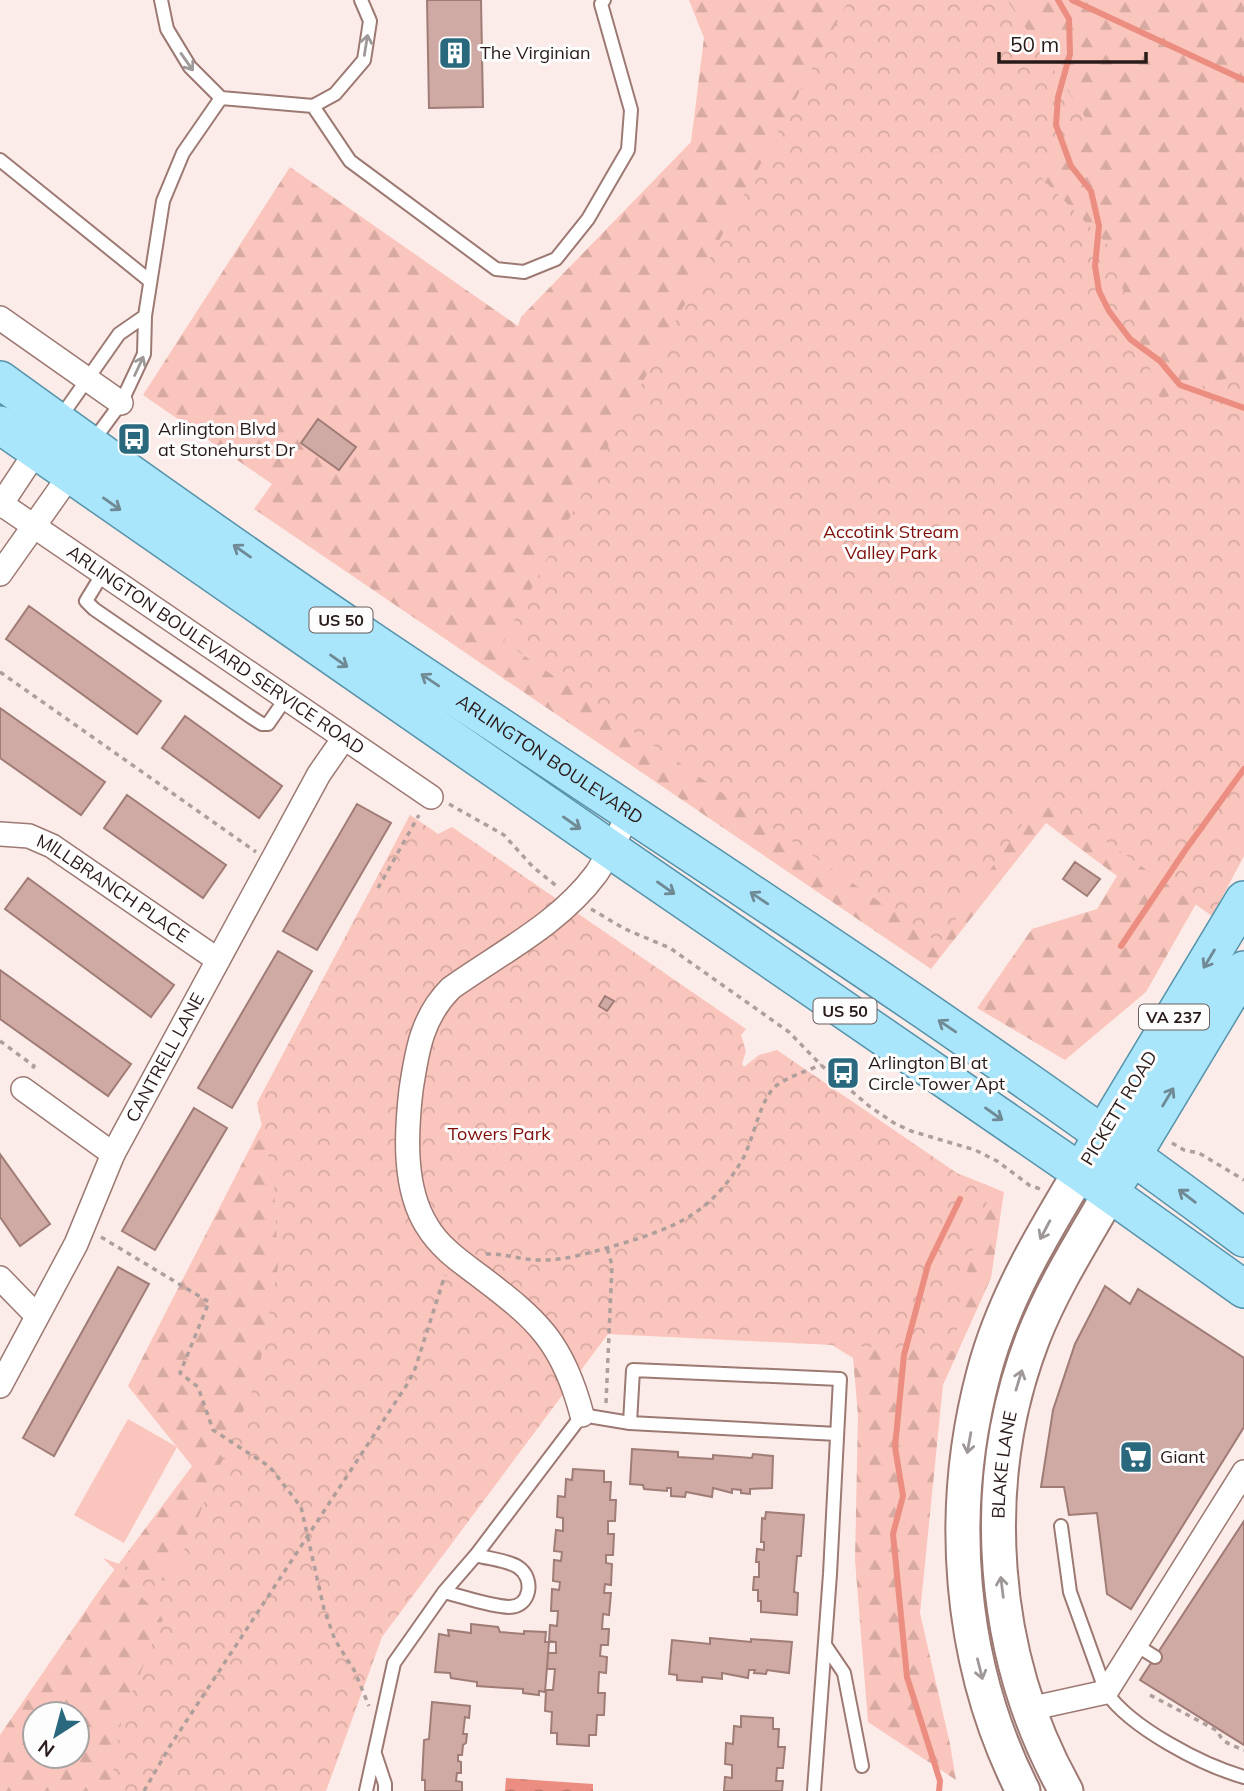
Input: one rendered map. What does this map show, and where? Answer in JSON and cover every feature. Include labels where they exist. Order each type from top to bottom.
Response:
[{"type":"main road","name":"ARLINGTON BOULEVARD","points":[[0,380],[350,626],[772,906],[1118,1145]]},
{"type":"main road","name":"US 50","points":[[0,425],[1080,1172],[1244,1289]]},
{"type":"main road","name":"PICKETT ROAD","points":[[1118,1145],[1244,900]]},
{"type":"main road","name":"PICKETT ROAD","points":[[1080,1172],[1118,1145],[1244,970]]},
{"type":"main road","name":"US 50","points":[[1118,1145],[1244,1238]]},
{"type":"main road","name":"BLAKE LANE","points":[[1066,1791],[1029,1709],[1011,1639],[1000,1570],[999,1502],[1005,1440],[1033,1338],[1065,1269],[1110,1193],[1118,1145]]},
{"type":"main road","name":"BLAKE LANE","points":[[1023,1791],[992,1715],[972,1638],[962,1546],[962,1498],[968,1451],[984,1371],[997,1335],[1027,1265],[1080,1172]]},
{"type":"street","points":[[0,318],[121,403]]},
{"type":"street","points":[[0,504],[58,421]]},
{"type":"street","points":[[0,574],[91,444]]},
{"type":"street","name":"ARLINGTON BOULEVARD SERVICE ROAD","points":[[0,504],[344,738],[426,805]]},
{"type":"street","name":"CANTRELL LANE","points":[[0,1386],[84,1227],[113,1154],[319,774],[344,738]]},
{"type":"street","points":[[582,1415],[564,1363],[538,1324],[457,1259],[427,1226],[414,1198],[410,1174],[411,1095],[422,1032],[429,1016],[451,988],[519,942],[573,899],[597,873],[630,812]]},
{"type":"street","name":"MILLBRANCH PLACE","points":[[0,834],[29,836],[52,846],[218,960]]},
{"type":"street","points":[[23,1089],[113,1154]]},
{"type":"street","points":[[0,1278],[37,1316]]},
{"type":"street","points":[[1029,1709],[1106,1692],[1145,1651],[1244,1473]]},
{"type":"lane","points":[[160,0],[167,29],[190,67],[221,98],[313,106],[335,94],[364,60],[370,21],[361,0]]},
{"type":"lane","points":[[313,106],[350,162],[496,269],[524,272],[556,259],[588,219],[628,150],[631,110],[601,4],[604,0]]},
{"type":"lane","points":[[91,444],[121,403],[144,354],[145,316],[163,201],[183,153],[221,98]]},
{"type":"lane","points":[[0,160],[150,282]]},
{"type":"lane","points":[[58,421],[119,334],[145,316]]},
{"type":"lane","points":[[103,573],[86,601],[94,609],[251,718],[268,724],[286,698]]},
{"type":"lane","points":[[631,1423],[633,1370],[840,1379],[814,1791]]},
{"type":"lane","points":[[366,1791],[394,1663],[444,1592],[476,1555],[582,1415],[631,1423],[837,1434]]},
{"type":"lane","points":[[1061,1526],[1070,1592],[1106,1692],[1116,1706],[1200,1761],[1244,1777]]},
{"type":"lane","points":[[444,1592],[511,1607],[523,1602],[529,1592],[527,1576],[517,1567],[476,1555]]},
{"type":"lane","points":[[825,1645],[844,1673],[862,1766]]},
{"type":"lane","points":[[374,1753],[385,1791]]},
{"type":"path","points":[[0,672],[257,854]]},
{"type":"path","points":[[378,888],[426,805],[441,799],[504,835],[533,867],[573,899],[625,929],[670,948],[789,1032],[821,1065],[869,1106],[894,1123],[911,1131],[975,1150],[998,1161],[1029,1185],[1042,1189]]},
{"type":"path","points":[[0,1041],[34,1066]]},
{"type":"path","points":[[144,1791],[177,1735],[408,1383],[415,1369],[444,1277],[457,1259],[492,1254],[551,1259],[607,1248],[657,1233],[693,1216],[728,1181],[742,1161],[752,1142],[766,1101],[775,1087],[794,1075],[821,1065]]},
{"type":"path","points":[[1172,1143],[1184,1150],[1199,1153],[1244,1180]]},
{"type":"path","points":[[84,1227],[209,1302],[180,1373],[198,1387],[213,1430],[270,1468],[301,1507],[324,1609],[335,1640],[354,1670],[369,1707],[382,1718]]},
{"type":"path","points":[[606,1420],[612,1265],[607,1248]]},
{"type":"path","points":[[1150,1695],[1218,1731],[1219,1737],[1228,1744],[1244,1750]]},
{"type":"green space","points":[[689,0],[1244,0],[1244,825],[1222,858],[1146,992],[1065,1060],[977,1008],[1032,929],[1097,909],[1117,876],[1046,823],[931,969],[254,509],[272,484],[143,395],[290,167],[518,326],[521,317],[691,142],[704,38]]},
{"type":"green space","name":"Accotink Stream Valley Park","points":[[849,0],[1007,0],[1093,129],[1039,175],[1108,245],[1160,399],[1244,373],[1244,856],[1212,916],[1042,796],[939,943],[503,641]]},
{"type":"green space","name":"Towers Park","points":[[410,815],[580,931],[579,1336],[407,1562],[321,1791],[0,1791],[0,1735],[21,1704],[21,1770],[91,1770],[91,1700],[24,1700],[103,1585],[192,1466],[128,1386],[293,1064]]},
{"type":"green space","name":"Towers Park","points":[[410,815],[438,834],[452,827],[746,1029],[741,1035],[746,1051],[742,1064],[744,1067],[759,1055],[777,1050],[989,1195],[968,1267],[953,1351],[608,1334],[382,1637],[326,1791],[110,1791],[122,1717],[163,1619],[103,1558],[170,1583],[257,1379],[278,1267],[274,1182],[257,1103]]},
{"type":"green space","points":[[752,1060],[830,1091],[952,1171],[1004,1192],[991,1278],[943,1385],[920,1613],[956,1780],[868,1722],[855,1560],[858,1415],[853,1358],[773,1309],[723,1136]]},
{"type":"green space","points":[[128,1419],[177,1447],[124,1543],[74,1515]]},
{"type":"water","points":[[506,1778],[593,1784],[593,1791],[505,1791]]},
{"type":"building","name":"The Virginian","points":[[427,0],[481,0],[483,107],[429,108]]},
{"type":"building","points":[[318,419],[356,447],[339,470],[301,443]]},
{"type":"building","points":[[29,606],[161,701],[137,734],[6,639]]},
{"type":"building","points":[[0,708],[105,782],[81,815],[0,758]]},
{"type":"building","points":[[185,716],[282,786],[259,818],[162,748]]},
{"type":"building","points":[[127,795],[226,865],[203,898],[104,828]]},
{"type":"building","points":[[357,804],[391,823],[317,950],[283,931]]},
{"type":"building","points":[[1075,862],[1100,879],[1087,896],[1063,879]]},
{"type":"building","points":[[28,878],[174,985],[151,1017],[5,909]]},
{"type":"building","points":[[278,951],[312,971],[232,1108],[198,1088]]},
{"type":"building","points":[[0,970],[131,1064],[108,1096],[0,1019]]},
{"type":"building","points":[[605,996],[614,1001],[607,1011],[599,1006]]},
{"type":"building","points":[[194,1108],[227,1128],[155,1250],[122,1231]]},
{"type":"building","points":[[0,1154],[50,1224],[20,1246],[0,1217]]},
{"type":"building","points":[[118,1267],[149,1284],[54,1456],[23,1438]]},
{"type":"building","name":"Giant","points":[[1105,1286],[1130,1304],[1138,1289],[1244,1358],[1244,1427],[1131,1609],[1107,1594],[1097,1513],[1069,1515],[1064,1487],[1041,1487],[1053,1410],[1075,1344]]},
{"type":"building","points":[[632,1449],[678,1452],[678,1457],[713,1459],[713,1455],[752,1458],[753,1454],[773,1456],[772,1488],[750,1489],[750,1494],[741,1493],[741,1490],[732,1489],[732,1493],[713,1488],[712,1497],[686,1492],[685,1497],[671,1496],[671,1488],[667,1488],[667,1491],[644,1489],[643,1485],[630,1484]]},
{"type":"building","points":[[573,1469],[604,1471],[604,1482],[611,1482],[610,1500],[616,1500],[615,1521],[608,1521],[608,1534],[614,1534],[613,1555],[606,1555],[606,1563],[612,1564],[611,1585],[605,1584],[604,1593],[611,1593],[609,1615],[603,1614],[602,1629],[609,1629],[608,1645],[601,1645],[600,1656],[607,1657],[606,1673],[599,1672],[598,1693],[605,1693],[604,1715],[597,1715],[596,1735],[589,1735],[589,1746],[557,1744],[557,1733],[551,1733],[552,1712],[545,1711],[546,1690],[553,1690],[555,1669],[547,1669],[548,1653],[556,1653],[556,1642],[549,1641],[550,1625],[557,1626],[558,1611],[551,1611],[552,1589],[559,1590],[560,1582],[553,1581],[554,1560],[561,1561],[562,1552],[554,1551],[556,1530],[563,1531],[563,1518],[557,1517],[558,1496],[565,1497],[566,1479],[572,1480]]},
{"type":"building","points":[[766,1512],[804,1515],[801,1556],[797,1556],[794,1592],[798,1593],[797,1615],[761,1612],[758,1590],[753,1590],[754,1577],[759,1577],[757,1549],[764,1550],[764,1542],[761,1542],[762,1518],[765,1519]]},
{"type":"building","points":[[1244,1521],[1244,1745],[1140,1680]]},
{"type":"building","points":[[471,1624],[498,1627],[500,1632],[546,1632],[545,1642],[549,1642],[545,1692],[539,1691],[539,1695],[523,1693],[523,1689],[477,1686],[477,1682],[451,1678],[450,1673],[435,1672],[439,1634],[449,1636],[448,1630],[471,1633]]},
{"type":"building","points":[[710,1638],[792,1642],[789,1673],[767,1670],[766,1674],[749,1670],[748,1678],[722,1673],[722,1679],[702,1677],[702,1682],[677,1680],[677,1675],[669,1674],[672,1640],[710,1644]]},
{"type":"building","points":[[432,1702],[470,1706],[469,1718],[465,1717],[463,1734],[467,1734],[466,1743],[463,1745],[462,1755],[458,1755],[461,1773],[457,1773],[456,1781],[462,1782],[462,1791],[425,1791],[425,1780],[422,1780],[424,1740],[429,1739]]},
{"type":"building","points":[[741,1716],[773,1718],[773,1729],[779,1729],[778,1747],[785,1747],[783,1768],[777,1768],[776,1781],[783,1781],[782,1791],[724,1791],[725,1777],[732,1778],[732,1765],[725,1764],[726,1743],[733,1744],[734,1726],[741,1727]]},
{"type":"waterway","points":[[1058,0],[1069,19],[1070,54],[1058,97],[1056,125],[1071,166],[1091,191],[1099,226],[1095,266],[1099,291],[1109,311],[1130,339],[1160,361],[1180,385],[1244,408]]},
{"type":"waterway","points":[[1072,0],[1244,80]]},
{"type":"waterway","points":[[1121,946],[1244,769]]},
{"type":"waterway","points":[[939,1791],[940,1781],[907,1677],[893,1534],[903,1496],[895,1447],[904,1355],[928,1265],[960,1199]]},
{"type":"place","name":"The Virginian","points":[[455,53]]},
{"type":"place","name":"Arlington Blvd at Stonehurst Dr","points":[[134,439]]},
{"type":"place","name":"Arlington Bl at Circle Tower Apt","points":[[843,1073]]},
{"type":"place","name":"Giant","points":[[1136,1457]]}]
